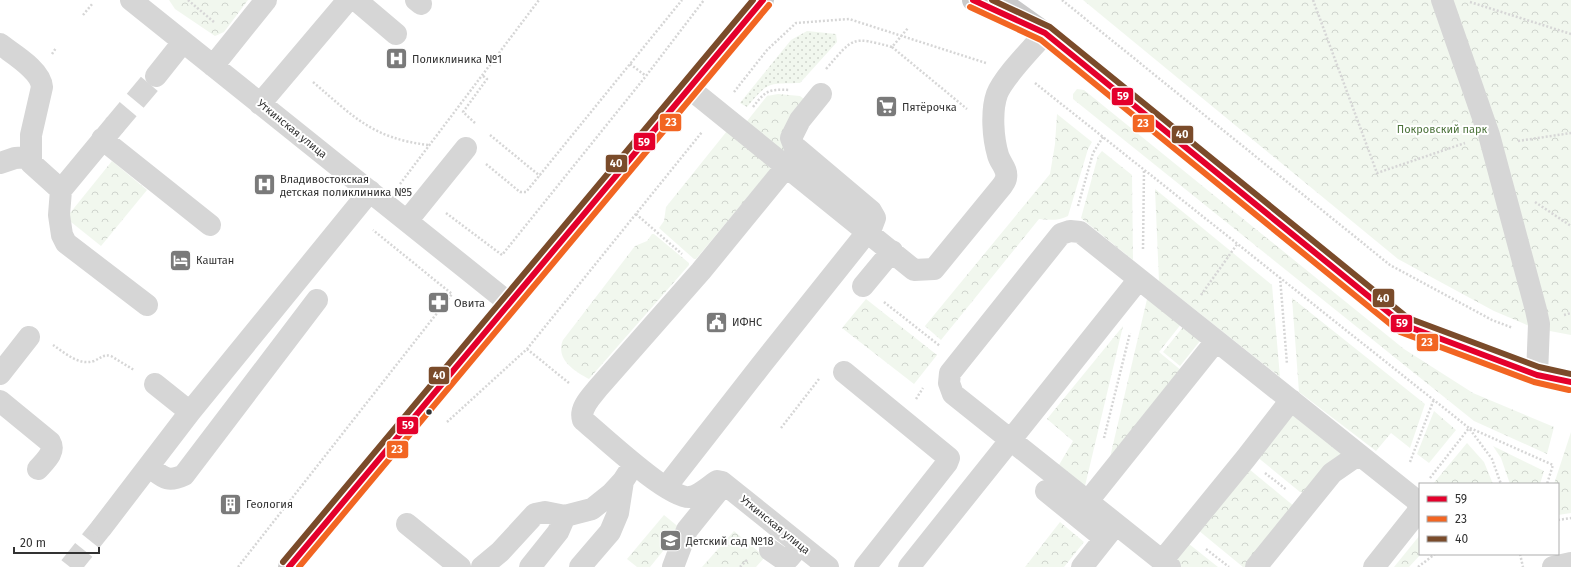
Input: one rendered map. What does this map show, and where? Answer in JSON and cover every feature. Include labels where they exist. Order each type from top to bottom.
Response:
[{"type":"main road","points":[[289,567],[763,0]]},
{"type":"main road","points":[[974,0],[1045,33]]},
{"type":"main road","points":[[999,0],[1045,33],[1404,325],[1537,375],[1571,382]]},
{"type":"main road","points":[[1012,0],[1045,33]]},
{"type":"street","name":"Уткинская улица","points":[[131,0],[509,303]]},
{"type":"street","points":[[213,66],[266,0]]},
{"type":"street","points":[[260,104],[348,0]]},
{"type":"street","points":[[356,0],[396,34]]},
{"type":"street","points":[[1442,0],[1490,140],[1536,310],[1539,339],[1537,375]]},
{"type":"street","points":[[689,88],[914,270],[934,269],[1002,186],[1006,178],[1006,171],[998,156],[994,137],[994,113],[997,94],[1013,71],[1045,33]]},
{"type":"street","points":[[156,76],[184,42]]},
{"type":"street","points":[[0,44],[37,73],[42,80],[42,87],[31,135],[31,163],[61,190]]},
{"type":"street","points":[[666,487],[762,364],[869,233],[875,218],[871,211],[799,152],[791,138],[800,120],[821,94]]},
{"type":"street","points":[[147,305],[66,243],[62,235],[59,215],[61,190],[108,133],[210,225]]},
{"type":"street","points":[[407,221],[466,148]]},
{"type":"street","points":[[0,163],[15,158],[30,157]]},
{"type":"street","points":[[673,567],[687,530],[723,483],[717,481],[691,497],[682,496],[666,487],[629,472],[583,420],[583,409],[598,388],[701,271],[786,166]]},
{"type":"street","points":[[102,527],[150,467],[190,412],[352,214],[378,198]]},
{"type":"street","points":[[1110,531],[1088,501],[953,394],[949,383],[950,372],[1061,234],[1070,231],[1080,232],[1416,500],[1419,508],[1418,513],[1374,567]]},
{"type":"street","points":[[863,286],[892,251]]},
{"type":"street","points":[[909,567],[1010,439],[1141,281]]},
{"type":"street","points":[[150,467],[165,479],[174,480],[184,475],[317,300]]},
{"type":"street","points":[[0,374],[29,337]]},
{"type":"street","points":[[1088,501],[1216,341]]},
{"type":"street","points":[[844,372],[949,458],[947,463],[865,567]]},
{"type":"street","points":[[155,384],[190,412]]},
{"type":"street","points":[[1046,491],[1166,564],[1290,400]]},
{"type":"street","points":[[0,402],[53,446],[52,451],[38,469]]},
{"type":"street","points":[[1256,567],[1332,473],[1358,455]]},
{"type":"street","points":[[482,567],[500,552],[535,514],[546,512],[565,516],[592,509],[612,493],[629,472]]},
{"type":"street","points":[[580,567],[610,532],[618,513],[629,472]]},
{"type":"street","name":"Уткинская улица","points":[[723,483],[828,567]]},
{"type":"street","points":[[530,567],[558,532],[565,516]]},
{"type":"street","points":[[406,524],[460,567]]},
{"type":"street","points":[[1084,566],[1110,531]]},
{"type":"street","points":[[770,550],[783,559],[789,558],[800,544]]},
{"type":"street","points":[[1553,567],[1571,563]]},
{"type":"path","points":[[188,0],[201,10]]},
{"type":"path","points":[[378,198],[429,145],[539,0]]},
{"type":"path","points":[[466,148],[520,192],[526,192],[682,0]]},
{"type":"path","points":[[426,198],[502,255],[646,76],[704,0]]},
{"type":"path","points":[[1062,0],[1390,265],[1492,320],[1539,339]]},
{"type":"path","points":[[1313,0],[1377,173],[1490,140],[1571,133]]},
{"type":"path","points":[[1465,0],[1571,34]]},
{"type":"path","points":[[82,15],[93,3]]},
{"type":"path","points":[[441,427],[527,349],[768,50],[796,23],[849,19],[1013,71],[1035,83],[1280,276],[1469,428],[1492,459],[1501,483]]},
{"type":"path","points":[[892,47],[908,28]]},
{"type":"path","points":[[823,72],[847,45],[854,41],[863,40],[892,47],[964,107]]},
{"type":"path","points":[[630,64],[646,76]]},
{"type":"path","points":[[292,65],[360,122],[375,131],[398,140],[429,145]]},
{"type":"path","points":[[475,124],[463,112],[487,79],[482,75]]},
{"type":"path","points":[[487,133],[540,176]]},
{"type":"path","points":[[1070,231],[1093,153],[1103,137]]},
{"type":"path","points":[[1141,281],[1144,170]]},
{"type":"path","points":[[238,567],[452,294],[352,214]]},
{"type":"path","points":[[636,214],[701,271]]},
{"type":"path","points":[[1196,301],[1238,243]]},
{"type":"path","points":[[1280,276],[1290,400]]},
{"type":"path","points":[[863,286],[918,328]]},
{"type":"path","points":[[1103,441],[1132,328]]},
{"type":"path","points":[[29,337],[34,334],[38,335],[76,360],[82,362],[95,361],[107,355],[114,357]]},
{"type":"path","points":[[527,349],[572,386]]},
{"type":"path","points":[[781,428],[825,372],[834,368],[844,372]]},
{"type":"path","points":[[1400,487],[1434,399]]},
{"type":"path","points":[[1425,483],[1469,428]]},
{"type":"path","points":[[1469,428],[1553,466],[1547,483]]},
{"type":"path","points":[[1559,520],[1571,518]]},
{"type":"path","points":[[1206,549],[1229,567]]},
{"type":"path","points":[[1418,567],[1434,555]]},
{"type":"path","points":[[1520,555],[1523,567]]},
{"type":"green space","points":[[169,0],[248,0],[224,32],[215,36],[175,9]]},
{"type":"green space","name":"Покровский парк","points":[[1083,0],[1571,0],[1571,335],[1534,328],[1494,311],[1398,259]]},
{"type":"green space","points":[[807,31],[836,34],[837,42],[800,83],[775,84],[769,86],[760,92],[747,107],[740,103],[791,40]]},
{"type":"green space","points":[[1077,89],[1084,90],[1404,349],[1473,393],[1554,427],[1547,454],[1474,421],[1073,99],[1073,94]]},
{"type":"green space","points":[[778,94],[800,96],[809,103],[787,159],[744,125],[767,96]]},
{"type":"green space","points":[[1057,114],[1092,142],[1088,149],[1068,216],[1065,218],[1050,220],[1039,219],[941,340],[925,326],[1050,174],[1055,144]]},
{"type":"green space","points":[[727,131],[775,164],[696,259],[694,259],[659,228],[664,221],[666,207]]},
{"type":"green space","points":[[1102,151],[1132,175],[1133,260],[1081,218],[1098,156]]},
{"type":"green space","points":[[112,161],[147,190],[101,246],[66,218]]},
{"type":"green space","points":[[1155,189],[1272,285],[1280,377],[1159,281]]},
{"type":"green space","points":[[652,234],[654,234],[689,263],[689,265],[589,379],[567,364],[561,347],[563,340],[635,246],[647,241]]},
{"type":"green space","points":[[1148,295],[1182,323],[1159,352],[1182,371],[1108,466]]},
{"type":"green space","points":[[1292,298],[1425,404],[1410,448],[1391,433],[1376,451],[1299,392]]},
{"type":"green space","points":[[866,299],[937,355],[914,384],[842,328]]},
{"type":"green space","points":[[1123,326],[1085,486],[1059,465],[1073,441],[1047,419]]},
{"type":"green space","points":[[1183,327],[1200,341],[1180,366],[1163,352]]},
{"type":"green space","points":[[1294,410],[1346,452],[1305,493],[1300,492],[1256,456]]},
{"type":"green space","points":[[1434,411],[1456,430],[1429,463],[1417,454]]},
{"type":"green space","points":[[1571,432],[1571,513],[1559,515],[1559,483],[1554,483]]},
{"type":"green space","points":[[1467,443],[1484,462],[1493,483],[1434,483]]},
{"type":"green space","points":[[1493,446],[1544,471],[1540,483],[1510,483],[1501,458]]},
{"type":"green space","points":[[1249,469],[1295,507],[1247,567],[1243,567],[1198,530]]},
{"type":"green space","points":[[664,515],[681,529],[650,567],[637,567],[627,559]]},
{"type":"green space","points":[[1060,522],[1084,542],[1064,567],[1025,567]]},
{"type":"green space","points":[[734,531],[765,557],[756,567],[702,567]]},
{"type":"green space","points":[[1419,536],[1420,555],[1409,567],[1394,567]]},
{"type":"green space","points":[[1189,544],[1218,567],[1177,567],[1172,560]]},
{"type":"tunnel","points":[[114,126],[156,76]]},
{"type":"tunnel","points":[[70,567],[102,527]]},
{"type":"transit line","name":"40","points":[[283,562],[753,0]]},
{"type":"transit line","name":"59","points":[[289,567],[763,0]]},
{"type":"transit line","name":"59","points":[[973,0],[1045,33],[1404,325],[1537,375],[1571,382]]},
{"type":"transit line","name":"40","points":[[992,0],[1050,27],[1408,318],[1539,367],[1571,374]]},
{"type":"transit line","name":"23","points":[[299,567],[769,5]]},
{"type":"transit line","name":"23","points":[[970,7],[1041,40],[1400,332],[1534,382],[1569,390]]},
{"type":"place","name":"Поликлиника №1","points":[[397,59]]},
{"type":"place","name":"Пятёрочка","points":[[887,107]]},
{"type":"place","name":"Владивостокская детская поликлиника №5","points":[[264,185]]},
{"type":"place","name":"Каштан","points":[[180,260]]},
{"type":"place","name":"Овита","points":[[438,303]]},
{"type":"place","name":"ИФНС","points":[[717,322]]},
{"type":"place","name":"Геология","points":[[230,504]]},
{"type":"place","name":"Детский сад №18","points":[[670,541]]}]
